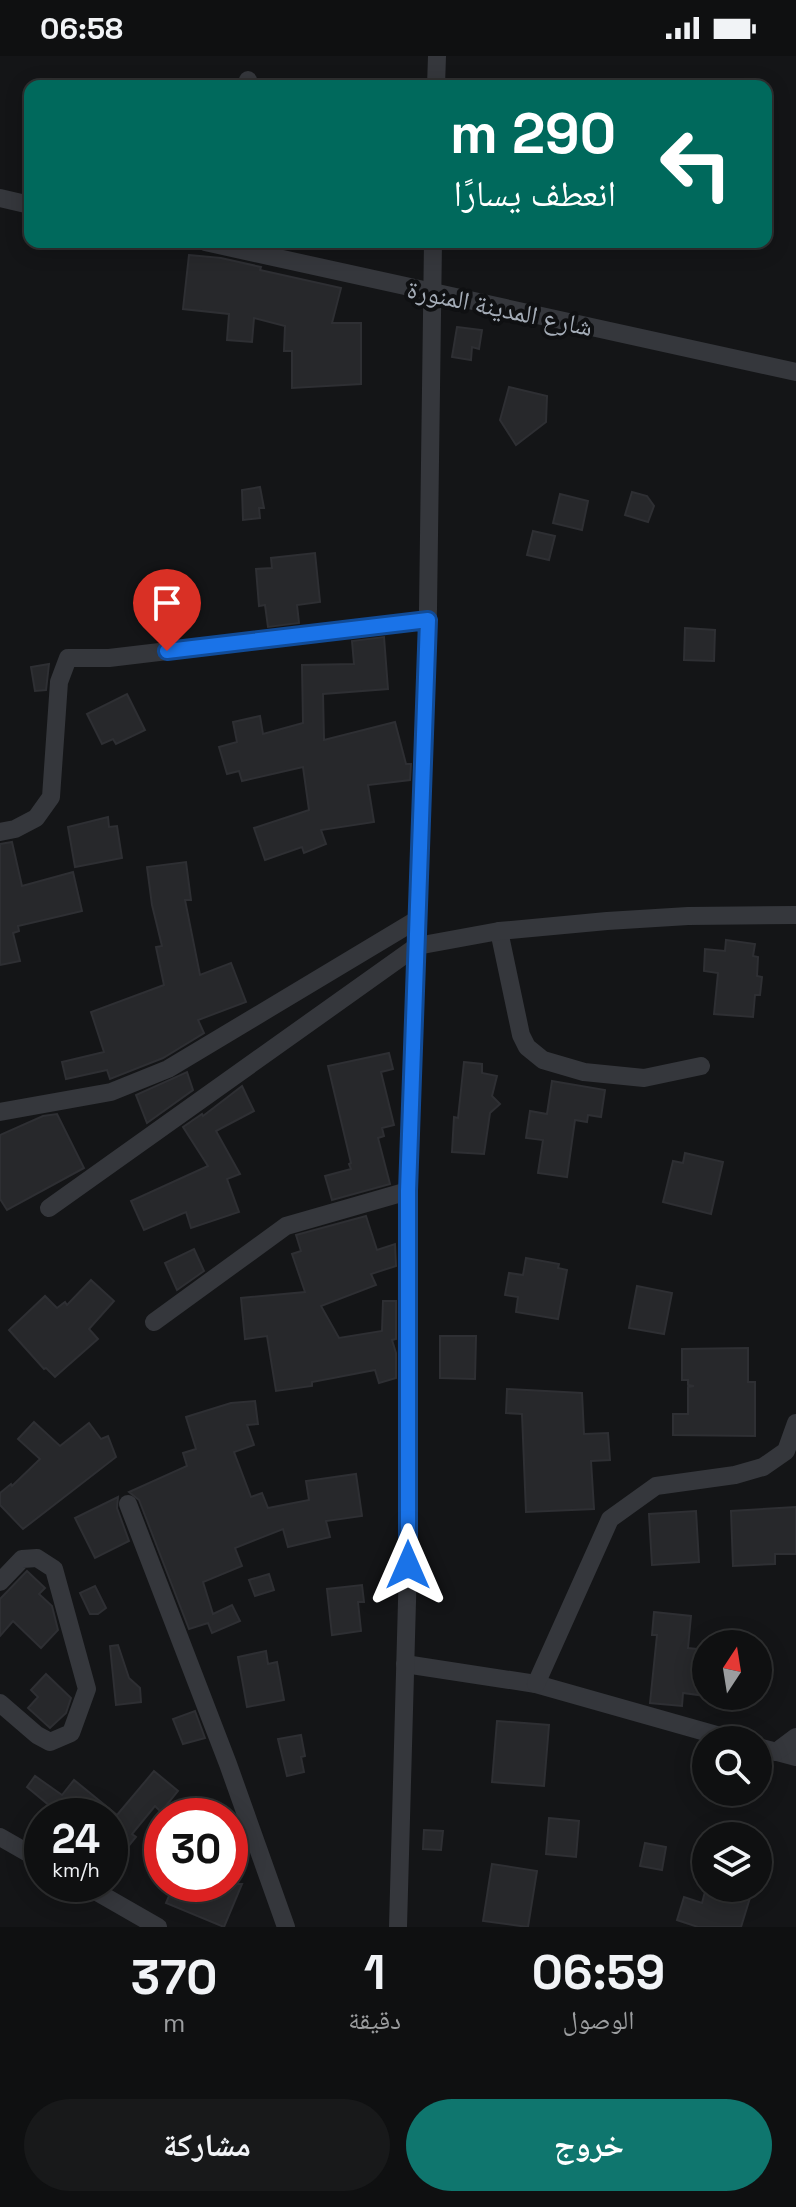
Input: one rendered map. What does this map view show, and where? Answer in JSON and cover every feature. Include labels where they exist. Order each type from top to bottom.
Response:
[{"type":"street","points":[[436,80],[437,56]]},
{"type":"street","points":[[0,198],[24,204]]},
{"type":"street","name":"شارع المدينة المنورة","points":[[255,248],[433,294],[796,372]]},
{"type":"street","points":[[398,1927],[408,1565],[408,1191],[428,620],[433,248]]},
{"type":"street","points":[[0,832],[15,829],[36,818],[51,797],[59,682],[68,658],[109,658],[428,620]]},
{"type":"street","points":[[49,1208],[417,946],[499,931],[688,916],[796,915]]},
{"type":"street","points":[[0,1112],[111,1092],[168,1069],[418,919]]},
{"type":"street","points":[[499,931],[521,1035],[527,1047],[543,1060],[584,1072],[644,1078],[701,1066]]},
{"type":"street","points":[[154,1322],[286,1226],[408,1191]]},
{"type":"street","points":[[536,1684],[610,1519],[656,1486],[735,1475],[791,1454],[796,1423]]},
{"type":"street","points":[[128,1504],[228,1764],[286,1927]]},
{"type":"street","points":[[0,1582],[22,1559],[37,1558],[54,1569],[87,1689],[71,1733],[50,1742],[37,1735],[0,1703]]},
{"type":"street","points":[[405,1664],[536,1684],[692,1728]]},
{"type":"street","points":[[772,1748],[796,1737]]},
{"type":"street","points":[[772,1751],[796,1757]]},
{"type":"street","points":[[0,1837],[24,1851]]},
{"type":"street","points":[[114,1902],[158,1927]]},
{"type":"building","points":[[189,255],[221,258],[341,288],[332,323],[361,323],[361,384],[292,388],[292,351],[284,351],[285,326],[254,318],[252,342],[227,340],[229,314],[183,309]]},
{"type":"building","points":[[457,327],[482,330],[479,349],[472,347],[471,360],[452,357]]},
{"type":"building","points":[[509,387],[547,396],[546,422],[516,445],[500,420]]},
{"type":"building","points":[[260,487],[264,508],[259,508],[260,518],[243,520],[242,490]]},
{"type":"building","points":[[632,492],[647,496],[654,506],[648,522],[625,515]]},
{"type":"building","points":[[560,494],[588,501],[582,530],[553,523]]},
{"type":"building","points":[[533,531],[555,536],[549,560],[527,555]]},
{"type":"building","points":[[315,553],[320,602],[297,605],[299,623],[268,627],[265,605],[259,606],[256,569],[272,568],[271,558]]},
{"type":"building","points":[[685,628],[715,630],[714,661],[684,660]]},
{"type":"building","points":[[384,637],[388,689],[323,694],[324,740],[395,722],[406,764],[411,764],[410,780],[368,785],[374,822],[321,830],[326,844],[304,853],[302,847],[265,860],[254,828],[309,810],[303,767],[242,781],[239,771],[227,774],[219,747],[237,742],[233,722],[260,716],[263,734],[303,723],[302,665],[354,664],[352,641]]},
{"type":"building","points":[[49,664],[46,690],[35,691],[31,667]]},
{"type":"building","points":[[127,694],[145,730],[116,744],[113,739],[102,744],[87,714]]},
{"type":"building","points":[[108,817],[109,827],[117,826],[122,858],[75,867],[68,827]]},
{"type":"building","points":[[12,842],[22,886],[73,872],[82,911],[18,926],[19,931],[13,933],[20,961],[0,965],[0,844]]},
{"type":"building","points":[[186,862],[191,900],[185,900],[200,975],[231,963],[246,1002],[198,1020],[204,1033],[163,1058],[110,1079],[107,1070],[66,1079],[62,1062],[104,1052],[91,1012],[164,985],[156,947],[162,946],[147,867]]},
{"type":"building","points":[[726,940],[755,944],[753,956],[758,957],[757,976],[762,977],[760,995],[755,995],[753,1017],[714,1014],[718,973],[704,971],[705,949],[725,951]]},
{"type":"building","points":[[389,1053],[393,1069],[381,1072],[394,1125],[382,1128],[384,1136],[378,1138],[390,1184],[332,1200],[325,1176],[351,1169],[351,1163],[328,1066]]},
{"type":"building","points":[[464,1062],[482,1064],[482,1073],[497,1076],[492,1096],[500,1104],[490,1113],[484,1154],[452,1152],[454,1117],[458,1118]]},
{"type":"building","points":[[187,1072],[193,1090],[147,1123],[136,1095]]},
{"type":"building","points":[[552,1081],[605,1090],[601,1117],[588,1115],[587,1122],[575,1120],[567,1177],[538,1173],[543,1140],[526,1138],[530,1111],[547,1114]]},
{"type":"building","points":[[242,1086],[254,1111],[216,1131],[240,1174],[227,1179],[239,1212],[191,1228],[186,1212],[144,1230],[131,1201],[208,1166],[183,1127]]},
{"type":"building","points":[[57,1114],[84,1168],[7,1210],[0,1199],[0,1135],[43,1116]]},
{"type":"building","points":[[685,1153],[723,1162],[711,1214],[663,1202],[673,1161],[683,1163]]},
{"type":"building","points":[[366,1216],[377,1250],[395,1244],[396,1266],[371,1274],[376,1285],[321,1306],[339,1338],[382,1331],[383,1301],[396,1301],[396,1339],[392,1340],[396,1353],[396,1378],[379,1383],[375,1370],[312,1382],[312,1386],[276,1391],[267,1336],[245,1339],[241,1298],[305,1292],[292,1254],[301,1251],[296,1235]]},
{"type":"building","points":[[194,1249],[204,1271],[177,1290],[165,1263]]},
{"type":"building","points":[[526,1258],[559,1264],[558,1268],[567,1270],[558,1319],[516,1312],[518,1297],[505,1295],[509,1273],[523,1275]]},
{"type":"building","points":[[91,1280],[114,1301],[89,1329],[98,1339],[55,1377],[9,1330],[45,1296],[57,1308],[65,1302],[67,1305]]},
{"type":"building","points":[[637,1286],[672,1293],[664,1334],[629,1328]]},
{"type":"building","points":[[440,1336],[476,1336],[475,1379],[440,1378]]},
{"type":"building","points":[[748,1348],[748,1382],[755,1382],[755,1436],[673,1435],[673,1414],[688,1414],[688,1387],[694,1386],[688,1385],[688,1380],[682,1380],[682,1349]]},
{"type":"building","points":[[507,1389],[582,1393],[584,1434],[608,1433],[610,1460],[591,1461],[594,1509],[526,1512],[522,1414],[506,1413]]},
{"type":"building","points":[[255,1401],[258,1424],[247,1425],[254,1445],[234,1452],[251,1497],[262,1493],[268,1508],[309,1500],[306,1481],[356,1474],[362,1516],[326,1521],[330,1537],[288,1547],[283,1529],[235,1548],[242,1566],[203,1582],[213,1614],[232,1605],[240,1621],[212,1633],[208,1623],[189,1629],[139,1500],[129,1492],[187,1466],[183,1453],[196,1449],[186,1417],[231,1403]]},
{"type":"building","points":[[34,1422],[60,1446],[89,1423],[101,1439],[108,1436],[116,1457],[23,1529],[0,1505],[0,1493],[12,1486],[40,1459],[18,1439]]},
{"type":"building","points":[[118,1497],[117,1508],[129,1541],[95,1558],[75,1518]]},
{"type":"building","points":[[796,1507],[796,1554],[775,1554],[775,1564],[733,1566],[731,1511]]},
{"type":"building","points":[[696,1511],[699,1562],[652,1565],[649,1514]]},
{"type":"building","points":[[27,1571],[45,1588],[39,1594],[52,1606],[58,1630],[41,1648],[13,1621],[0,1636],[0,1599]]},
{"type":"building","points":[[269,1574],[274,1590],[255,1596],[249,1580]]},
{"type":"building","points":[[362,1585],[364,1602],[358,1602],[361,1631],[332,1635],[327,1589]]},
{"type":"building","points":[[95,1586],[106,1608],[98,1614],[90,1614],[80,1593]]},
{"type":"building","points":[[654,1612],[691,1616],[688,1648],[692,1648],[692,1694],[683,1693],[682,1706],[650,1703],[657,1635],[652,1635]]},
{"type":"building","points":[[118,1645],[129,1678],[140,1688],[141,1702],[116,1705],[110,1646]]},
{"type":"building","points":[[266,1651],[268,1664],[277,1662],[284,1700],[247,1707],[238,1657]]},
{"type":"building","points":[[46,1674],[71,1698],[66,1713],[50,1728],[28,1708],[38,1697],[31,1690]]},
{"type":"building","points":[[195,1711],[205,1738],[183,1744],[173,1719]]},
{"type":"building","points":[[497,1721],[549,1725],[544,1786],[492,1782]]},
{"type":"building","points":[[301,1735],[304,1772],[287,1776],[278,1739]]},
{"type":"building","points":[[154,1771],[178,1791],[172,1798],[144,1798],[144,1819],[132,1834],[136,1837],[128,1847],[128,1802]]},
{"type":"building","points":[[35,1776],[62,1795],[74,1780],[96,1798],[40,1798],[27,1787]]},
{"type":"building","points":[[549,1818],[579,1821],[576,1857],[546,1854]]},
{"type":"building","points":[[424,1830],[443,1831],[441,1850],[423,1849]]},
{"type":"building","points":[[645,1843],[666,1847],[662,1870],[640,1866]]},
{"type":"building","points":[[492,1864],[537,1871],[528,1927],[483,1921]]},
{"type":"building","points":[[684,1897],[702,1903],[749,1902],[741,1927],[698,1927],[677,1920]]},
{"type":"building","points":[[166,1902],[234,1902],[224,1927]]},
{"type":"route","points":[[167,651],[428,620],[408,1191],[408,1565]]}]
